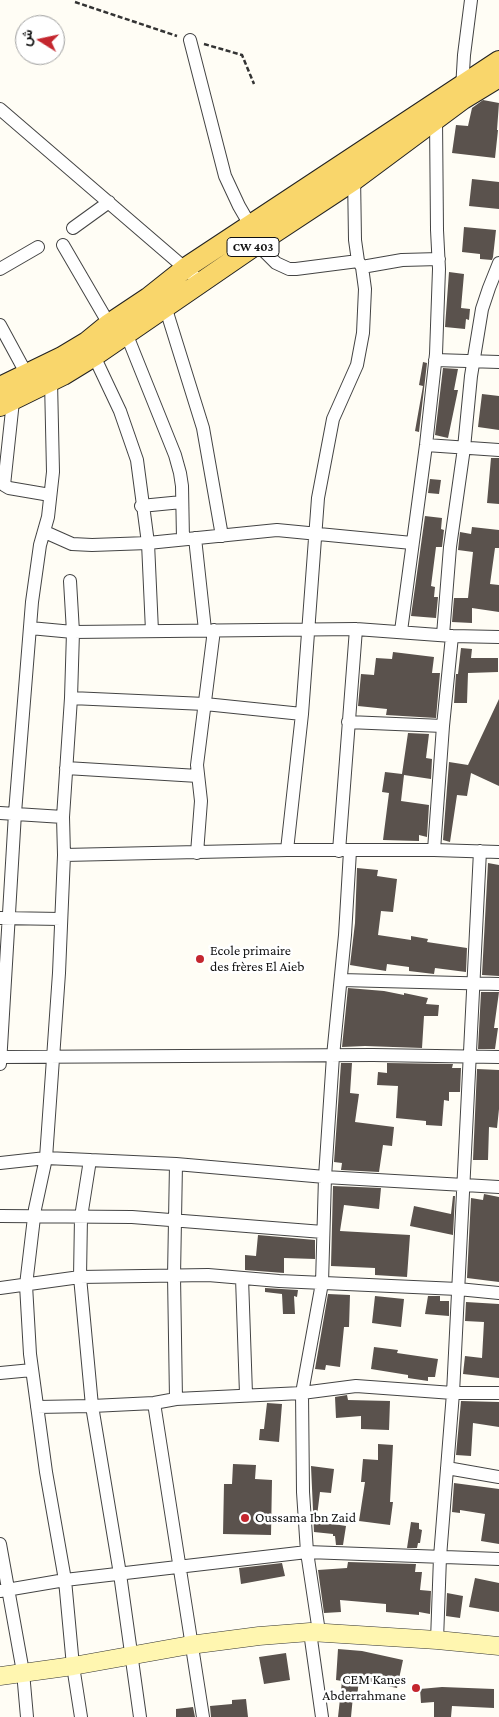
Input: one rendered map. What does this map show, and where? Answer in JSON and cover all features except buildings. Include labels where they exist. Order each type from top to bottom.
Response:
[{"type":"main road","name":"CW 403","points":[[4,398],[26,373],[165,306],[354,180],[436,119],[462,91],[499,61]]},
{"type":"main road","name":"CW 403","points":[[4,398],[51,381],[94,356],[118,328],[148,298],[186,268],[410,120],[462,91],[499,77]]},
{"type":"street","points":[[462,91],[471,0]]},
{"type":"street","points":[[190,40],[225,176],[250,224]]},
{"type":"street","points":[[0,109],[202,282]]},
{"type":"street","points":[[401,631],[426,445],[435,360],[439,260],[436,119]]},
{"type":"street","points":[[287,850],[302,714],[318,498],[333,419],[357,365],[363,333],[365,289],[354,240],[352,157]]},
{"type":"street","points":[[73,228],[109,202]]},
{"type":"street","points":[[256,244],[276,263],[289,269],[402,260],[439,260]]},
{"type":"street","points":[[63,245],[118,328],[175,455],[182,486],[182,502],[209,630],[205,704],[196,765],[201,801],[197,853]]},
{"type":"street","points":[[0,269],[38,248]]},
{"type":"street","points":[[434,850],[448,635],[450,547],[482,309],[499,263]]},
{"type":"street","points":[[165,306],[203,428],[222,536]]},
{"type":"street","points":[[0,325],[26,373]]},
{"type":"street","points":[[94,356],[111,389],[130,437],[136,460],[148,544],[152,631]]},
{"type":"street","points":[[435,360],[499,362]]},
{"type":"street","points":[[0,1064],[4,918],[15,813],[32,602],[40,545],[48,517],[53,472],[51,381]]},
{"type":"street","points":[[4,398],[4,485],[9,488],[50,495]]},
{"type":"street","points":[[426,445],[499,450]]},
{"type":"street","points":[[142,506],[182,502]]},
{"type":"street","points":[[44,532],[72,544],[148,544],[277,530],[315,532],[412,543]]},
{"type":"street","points":[[70,581],[73,632],[71,698],[63,817],[64,855],[60,973],[52,1057],[46,1158],[34,1218],[26,1285],[32,1370],[46,1472],[66,1580],[73,1666],[81,1717]]},
{"type":"street","points":[[30,628],[73,632],[356,629],[499,636]]},
{"type":"street","points":[[322,1717],[302,1492],[302,1393],[322,1283],[325,1177],[333,1056],[348,891],[344,851],[348,722],[356,629]]},
{"type":"street","points":[[71,698],[205,704],[302,714]]},
{"type":"street","points":[[348,722],[443,726]]},
{"type":"street","points":[[66,768],[198,776]]},
{"type":"street","points":[[0,813],[63,817]]},
{"type":"street","points":[[64,855],[287,850],[499,852]]},
{"type":"street","points":[[437,1640],[440,1557],[453,1393],[480,851]]},
{"type":"street","points":[[4,918],[62,918]]},
{"type":"street","points":[[341,980],[499,984]]},
{"type":"street","points":[[0,1057],[373,1055],[499,1057]]},
{"type":"street","points":[[0,1163],[46,1158],[176,1164],[325,1177],[499,1187]]},
{"type":"street","points":[[90,1160],[81,1217],[80,1277],[92,1406],[120,1574],[140,1717]]},
{"type":"street","points":[[176,1164],[174,1276],[176,1399]]},
{"type":"street","points":[[0,1216],[34,1218],[132,1217],[176,1222],[323,1232]]},
{"type":"street","points":[[0,1288],[80,1277],[208,1275],[499,1293]]},
{"type":"street","points":[[242,1278],[246,1394]]},
{"type":"street","points":[[0,1373],[32,1370]]},
{"type":"street","points":[[37,1407],[154,1403],[176,1399],[246,1394],[302,1393],[356,1386],[453,1393],[499,1393]]},
{"type":"street","points":[[154,1403],[202,1717]]},
{"type":"street","points":[[447,1468],[499,1477]]},
{"type":"street","points":[[0,1544],[4,1591],[23,1672],[27,1717]]},
{"type":"street","points":[[4,1591],[66,1580],[308,1552],[499,1560]]},
{"type":"street","points":[[0,1676],[73,1666],[190,1645],[259,1636],[315,1632],[499,1646]]},
{"type":"path","points":[[76,2],[190,40],[242,55],[254,84]]},
{"type":"place","name":"Ecole primaire des frères El Aieb","points":[[200,959]]},
{"type":"place","name":"Oussama Ibn Zaid","points":[[245,1518]]},
{"type":"place","name":"CEM Kanes Abderrahmane","points":[[416,1688]]}]
